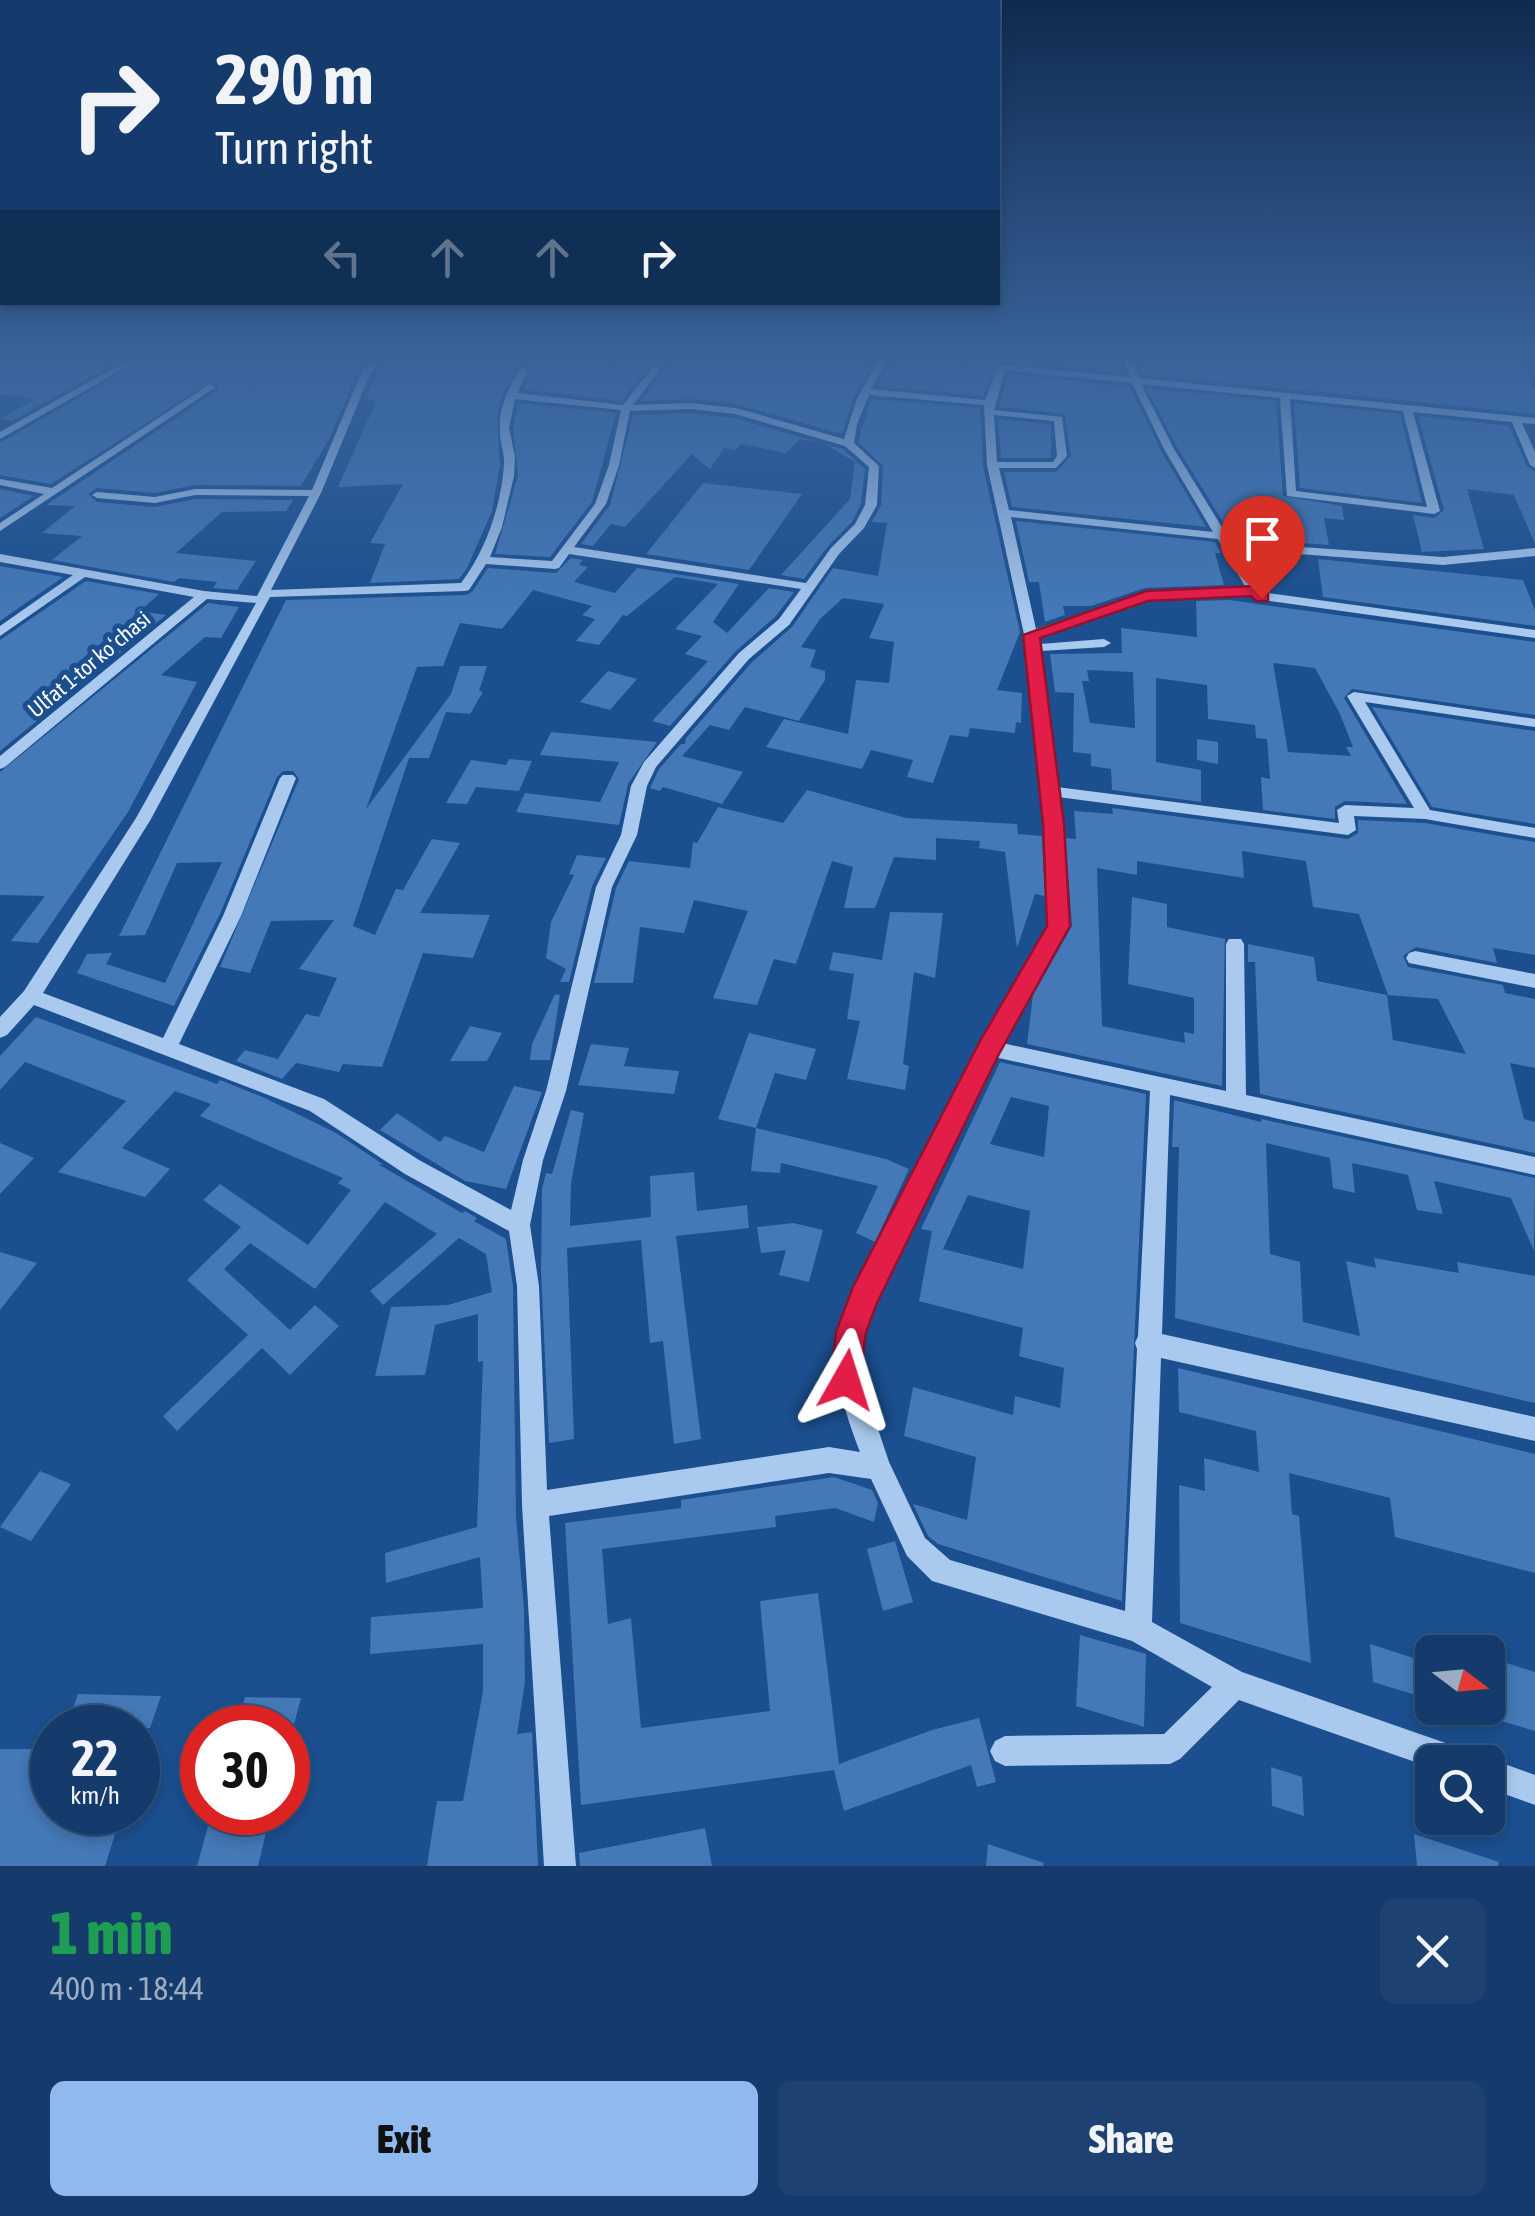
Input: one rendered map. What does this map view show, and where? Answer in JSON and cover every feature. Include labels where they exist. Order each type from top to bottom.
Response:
[{"type":"street","points":[[0,528],[126,443]]},
{"type":"street","points":[[0,1030],[31,996],[143,819],[264,597],[337,443]]},
{"type":"street","points":[[0,558],[204,595],[264,597],[460,588],[468,585],[483,560],[502,503],[510,457],[506,443]]},
{"type":"street","points":[[483,560],[554,565],[600,504],[619,443]]},
{"type":"street","points":[[560,1866],[536,1506],[528,1286],[519,1225],[533,1160],[556,1091],[604,887],[629,836],[639,786],[648,764],[744,656],[784,622],[871,505],[874,466],[847,443]]},
{"type":"street","points":[[991,443],[992,464],[1032,641],[1050,791],[1059,926],[989,1048],[864,1297],[851,1332],[846,1380],[879,1468],[916,1546],[942,1571],[1138,1629],[1235,1684],[1415,1747]]},
{"type":"street","points":[[992,464],[1056,465],[1062,456],[1061,443]]},
{"type":"street","points":[[1170,443],[1254,591],[1262,598],[1535,634]]},
{"type":"street","points":[[1287,443],[1291,494],[1434,511],[1417,443]]},
{"type":"street","points":[[0,482],[53,492]]},
{"type":"street","points":[[96,495],[155,500],[195,492],[316,493]]},
{"type":"street","points":[[1004,513],[1226,541],[1443,561],[1535,552]]},
{"type":"street","points":[[568,550],[811,587]]},
{"type":"street","points":[[0,632],[83,573]]},
{"type":"street","points":[[1032,641],[1146,596],[1254,591]]},
{"type":"street","name":"Ulfat 1-tor koʻchasi","points":[[0,764],[204,595]]},
{"type":"street","points":[[1032,641],[1104,643]]},
{"type":"street","points":[[1425,814],[1354,696],[1535,723]]},
{"type":"street","points":[[167,1050],[202,985],[288,778]]},
{"type":"street","points":[[1050,791],[1348,830],[1345,810],[1425,814],[1535,833]]},
{"type":"street","points":[[1234,944],[1236,1102]]},
{"type":"street","points":[[1415,958],[1535,981]]},
{"type":"street","points":[[31,996],[317,1105],[412,1167],[519,1225]]},
{"type":"street","points":[[989,1048],[1535,1166]]},
{"type":"street","points":[[1138,1629],[1146,1343],[1160,1085]]},
{"type":"street","points":[[1146,1343],[1535,1430]]},
{"type":"street","points":[[536,1506],[829,1460],[879,1468]]},
{"type":"street","points":[[1005,1751],[1170,1748],[1235,1684]]},
{"type":"street","points":[[1505,1780],[1535,1790]]},
{"type":"building","points":[[0,443],[115,443],[51,484],[0,475]]},
{"type":"building","points":[[139,443],[327,443],[301,486],[195,485],[155,493],[97,488],[88,494],[97,502],[155,507],[195,499],[293,500],[286,511],[222,512],[176,553],[256,561],[237,590],[213,588],[217,582],[179,578],[174,582],[52,560],[82,536],[42,533],[75,506],[46,505]]},
{"type":"building","points":[[358,443],[499,443],[500,465],[492,511],[459,579],[370,583],[385,544],[370,543],[403,484],[338,487]]},
{"type":"building","points":[[515,443],[608,443],[592,502],[550,557],[495,554],[518,476]]},
{"type":"building","points":[[626,443],[796,443],[786,453],[741,444],[736,450],[724,448],[710,469],[692,454],[625,527],[611,524],[593,546],[581,544],[610,505]]},
{"type":"building","points":[[859,443],[982,443],[983,466],[1020,632],[997,690],[1022,693],[1021,723],[1016,722],[1015,733],[970,728],[968,737],[950,735],[933,783],[907,777],[913,760],[871,750],[862,769],[766,747],[784,719],[848,734],[856,680],[889,683],[894,642],[869,638],[884,604],[843,598],[820,619],[801,647],[816,650],[810,667],[825,671],[825,680],[799,721],[745,707],[729,730],[710,725],[682,756],[743,772],[722,804],[663,787],[660,791],[650,788],[659,769],[685,744],[686,738],[752,662],[792,627],[833,568],[878,576],[887,523],[872,522],[881,505],[883,466]]},
{"type":"building","points":[[1000,443],[1051,443],[1051,458],[1001,458]]},
{"type":"building","points":[[1069,443],[1157,443],[1206,527],[1012,507],[1004,472],[1056,472],[1071,456]]},
{"type":"building","points":[[1175,443],[1279,443],[1283,496],[1342,506],[1344,520],[1324,518],[1329,545],[1233,538]]},
{"type":"building","points":[[1297,443],[1407,443],[1422,503],[1300,488]]},
{"type":"building","points":[[1425,443],[1517,443],[1527,466],[1535,472],[1535,544],[1514,495],[1467,489],[1484,549],[1422,552],[1413,515],[1434,518],[1444,510]]},
{"type":"building","points":[[827,445],[843,449],[865,469],[861,504],[852,522],[804,579],[781,575],[850,499],[855,462]]},
{"type":"building","points":[[703,483],[802,494],[749,570],[646,554]]},
{"type":"building","points":[[0,489],[34,496],[0,518]]},
{"type":"building","points":[[1016,521],[1215,542],[1221,553],[1215,553],[1224,585],[1145,588],[1091,606],[1063,606],[1065,615],[1045,622],[1039,582],[1029,582]]},
{"type":"building","points":[[571,558],[583,560],[579,565],[588,567],[574,582],[615,593],[637,568],[739,584],[713,622],[727,633],[769,588],[794,592],[776,616],[736,651],[670,726],[652,721],[708,661],[685,654],[702,636],[675,629],[718,584],[675,577],[627,616],[623,615],[599,645],[576,641],[595,619],[582,615],[592,606],[533,590],[502,629],[460,623],[443,666],[417,667],[366,809],[451,694],[460,666],[487,666],[479,691],[483,692],[470,714],[446,712],[429,758],[409,758],[353,926],[375,935],[396,889],[403,890],[432,839],[460,843],[420,913],[490,915],[473,958],[423,953],[382,1067],[343,1064],[339,1072],[296,1063],[282,1079],[236,1061],[245,1050],[278,1059],[306,1014],[319,1017],[337,978],[299,969],[334,920],[271,921],[250,973],[220,967],[299,779],[293,771],[283,771],[277,777],[220,914],[174,1006],[77,973],[87,954],[112,953],[106,964],[165,983],[222,862],[177,863],[145,935],[119,936],[286,600],[466,595],[488,568],[556,573]]},
{"type":"building","points":[[1318,559],[1523,580],[1535,610],[1535,626],[1323,597]]},
{"type":"building","points":[[0,566],[63,577],[0,621]]},
{"type":"building","points":[[86,581],[159,594],[140,611],[166,615],[0,751],[0,640]]},
{"type":"building","points":[[1229,600],[1535,642],[1535,715],[1352,689],[1344,698],[1407,804],[1345,801],[1335,807],[1335,819],[1263,810],[1261,777],[1270,779],[1267,739],[1256,738],[1255,725],[1208,719],[1207,685],[1156,678],[1156,762],[1201,770],[1201,802],[1112,790],[1111,769],[1091,766],[1091,754],[1073,752],[1074,693],[1055,692],[1050,654],[1122,653],[1121,628],[1197,637],[1196,601]],"holes":[[[1273,663],[1315,668],[1340,714],[1353,747],[1346,747],[1351,756],[1288,752]],[[1087,670],[1133,672],[1135,728],[1090,723],[1082,681],[1089,681]]]},
{"type":"building","points":[[208,603],[239,607],[221,638],[205,637],[161,675],[197,682],[128,812],[38,943],[11,941],[45,896],[0,895],[0,772]]},
{"type":"building","points":[[608,671],[637,679],[610,710],[580,702]]},
{"type":"building","points":[[1372,707],[1535,731],[1535,824],[1432,807]]},
{"type":"building","points":[[551,732],[657,742],[628,784],[619,825],[516,812],[525,793],[600,802],[619,762],[540,755]]},
{"type":"building","points":[[1197,739],[1218,742],[1218,764],[1197,760]]},
{"type":"building","points":[[509,759],[532,761],[519,791],[476,787],[467,804],[446,803],[471,760],[506,765]]},
{"type":"building","points":[[807,790],[906,818],[1017,824],[1018,834],[1042,836],[1045,896],[1035,894],[1017,948],[1005,852],[979,848],[980,841],[936,838],[936,860],[894,857],[875,908],[844,908],[853,867],[832,861],[796,964],[774,959],[757,1005],[713,998],[748,911],[694,900],[684,933],[640,927],[633,983],[594,983],[616,888],[629,861],[690,868],[693,842],[697,843],[718,807],[783,823]]},
{"type":"building","points":[[1112,808],[1348,839],[1358,833],[1358,820],[1425,823],[1535,842],[1535,955],[1493,948],[1497,963],[1416,947],[1403,956],[1408,967],[1503,985],[1505,993],[1535,999],[1535,1068],[1510,1063],[1524,1119],[1535,1122],[1535,1153],[1260,1094],[1255,962],[1248,962],[1248,944],[1314,957],[1317,981],[1387,995],[1393,1040],[1466,1054],[1438,999],[1388,995],[1359,914],[1313,907],[1306,861],[1242,851],[1244,878],[1137,861],[1137,875],[1097,868],[1102,1026],[1185,1043],[1184,1032],[1194,1034],[1194,998],[1128,984],[1132,897],[1167,904],[1167,927],[1225,939],[1222,1086],[1027,1044],[1033,995],[1072,926],[1065,838],[1076,839],[1074,811],[1113,814]]},
{"type":"building","points":[[577,855],[606,858],[592,886],[569,982],[560,982],[566,969],[546,958],[551,922],[574,875],[569,874]]},
{"type":"building","points":[[890,912],[943,913],[935,978],[914,972],[903,1064],[909,1066],[905,1090],[847,1079],[860,1021],[847,1019],[854,974],[829,970],[833,952],[882,960]]},
{"type":"building","points":[[555,994],[560,995],[550,1060],[530,1060],[532,1044]]},
{"type":"building","points":[[36,1017],[265,1098],[336,1133],[384,1165],[378,1164],[477,1218],[474,1221],[506,1239],[513,1286],[516,1517],[524,1609],[525,1682],[517,1734],[532,1732],[538,1866],[427,1866],[437,1801],[463,1801],[483,1691],[483,1644],[370,1654],[371,1617],[483,1608],[480,1557],[386,1583],[385,1553],[477,1527],[483,1361],[478,1362],[478,1314],[435,1325],[425,1375],[375,1376],[391,1307],[448,1305],[492,1292],[486,1254],[459,1238],[383,1305],[370,1291],[437,1234],[385,1202],[315,1289],[250,1243],[224,1269],[290,1330],[315,1305],[339,1326],[290,1375],[262,1348],[177,1431],[163,1416],[248,1335],[187,1280],[241,1227],[203,1200],[220,1184],[308,1245],[351,1190],[338,1183],[343,1178],[200,1116],[211,1104],[175,1091],[122,1148],[170,1169],[145,1197],[58,1172],[126,1101],[25,1062],[0,1090],[0,1056]]},
{"type":"building","points":[[470,1026],[502,1033],[487,1061],[450,1061]]},
{"type":"building","points":[[749,1033],[816,1049],[806,1080],[775,1073],[756,1128],[718,1119]]},
{"type":"building","points":[[591,1044],[629,1048],[624,1066],[679,1071],[674,1094],[578,1085]]},
{"type":"building","points":[[1000,1062],[1146,1094],[1122,1601],[938,1544],[928,1536],[913,1504],[967,1520],[976,1457],[904,1436],[913,1387],[1013,1415],[1015,1396],[1060,1408],[1064,1368],[1019,1356],[1023,1328],[919,1301],[932,1231],[921,1229]],"holes":[[[1011,1097],[1049,1106],[1044,1157],[990,1144]],[[968,1195],[1030,1211],[1023,1269],[943,1249]]]},
{"type":"building","points":[[514,1086],[542,1092],[506,1189],[465,1181],[380,1130],[397,1113],[440,1142],[445,1136],[484,1152]]},
{"type":"building","points":[[1174,1100],[1261,1122],[1535,1178],[1534,1251],[1511,1198],[1434,1181],[1443,1214],[1417,1210],[1408,1175],[1352,1163],[1355,1193],[1333,1188],[1330,1158],[1266,1143],[1270,1254],[1300,1262],[1303,1322],[1360,1336],[1346,1261],[1376,1268],[1374,1258],[1459,1273],[1457,1262],[1535,1276],[1535,1403],[1175,1318],[1179,1147],[1172,1147]]},
{"type":"building","points":[[571,1110],[584,1113],[571,1183],[570,1226],[651,1217],[650,1176],[694,1172],[697,1211],[747,1205],[749,1228],[676,1236],[701,1439],[674,1444],[663,1341],[650,1343],[641,1240],[567,1248],[574,1439],[549,1443],[541,1272],[542,1189],[546,1173],[552,1174]]},
{"type":"building","points":[[756,1128],[886,1159],[909,1169],[875,1242],[856,1233],[878,1186],[781,1163],[780,1173],[751,1171]]},
{"type":"building","points":[[0,1143],[34,1158],[0,1194]]},
{"type":"building","points":[[793,1223],[823,1230],[809,1282],[779,1275],[786,1250],[761,1253],[757,1227]]},
{"type":"building","points":[[0,1252],[37,1263],[0,1310]]},
{"type":"building","points":[[1178,1368],[1535,1454],[1535,1573],[1395,1537],[1390,1498],[1289,1473],[1292,1514],[1299,1516],[1311,1663],[1180,1623],[1179,1485],[1205,1491],[1204,1458],[1259,1472],[1256,1431],[1179,1412]]},
{"type":"building","points":[[40,1471],[71,1484],[31,1541],[0,1527]]},
{"type":"building","points":[[834,1477],[872,1490],[878,1503],[874,1522],[835,1508],[775,1516],[776,1527],[602,1549],[608,1624],[631,1618],[641,1728],[770,1711],[760,1601],[818,1593],[839,1764],[932,1730],[979,1718],[996,1782],[977,1787],[971,1765],[844,1811],[834,1770],[581,1805],[565,1523],[681,1508],[681,1500]]},
{"type":"building","points":[[895,1541],[913,1602],[883,1611],[867,1549]]},
{"type":"building","points":[[1080,1635],[1146,1654],[1144,1727],[1076,1706]]},
{"type":"building","points":[[1370,1644],[1415,1659],[1415,1695],[1373,1682]]},
{"type":"building","points":[[1505,1662],[1535,1672],[1535,1731],[1505,1722]]},
{"type":"building","points":[[78,1694],[161,1696],[158,1705],[74,1705]]},
{"type":"building","points":[[245,1697],[301,1698],[299,1705],[243,1705]]},
{"type":"building","points":[[0,1749],[30,1749],[30,1835],[115,1835],[105,1866],[0,1866]]},
{"type":"building","points":[[1271,1767],[1302,1777],[1304,1816],[1272,1806]]},
{"type":"building","points":[[705,1828],[712,1866],[580,1866],[579,1853]]},
{"type":"building","points":[[1414,1834],[1499,1862],[1498,1866],[1417,1866]]},
{"type":"building","points":[[206,1835],[265,1835],[258,1866],[197,1866]]},
{"type":"building","points":[[988,1844],[1044,1863],[1043,1866],[986,1866]]},
{"type":"route","points":[[846,1380],[851,1332],[864,1297],[989,1048],[1059,926],[1053,824],[1031,635],[1146,596],[1254,591],[1262,598]]}]
